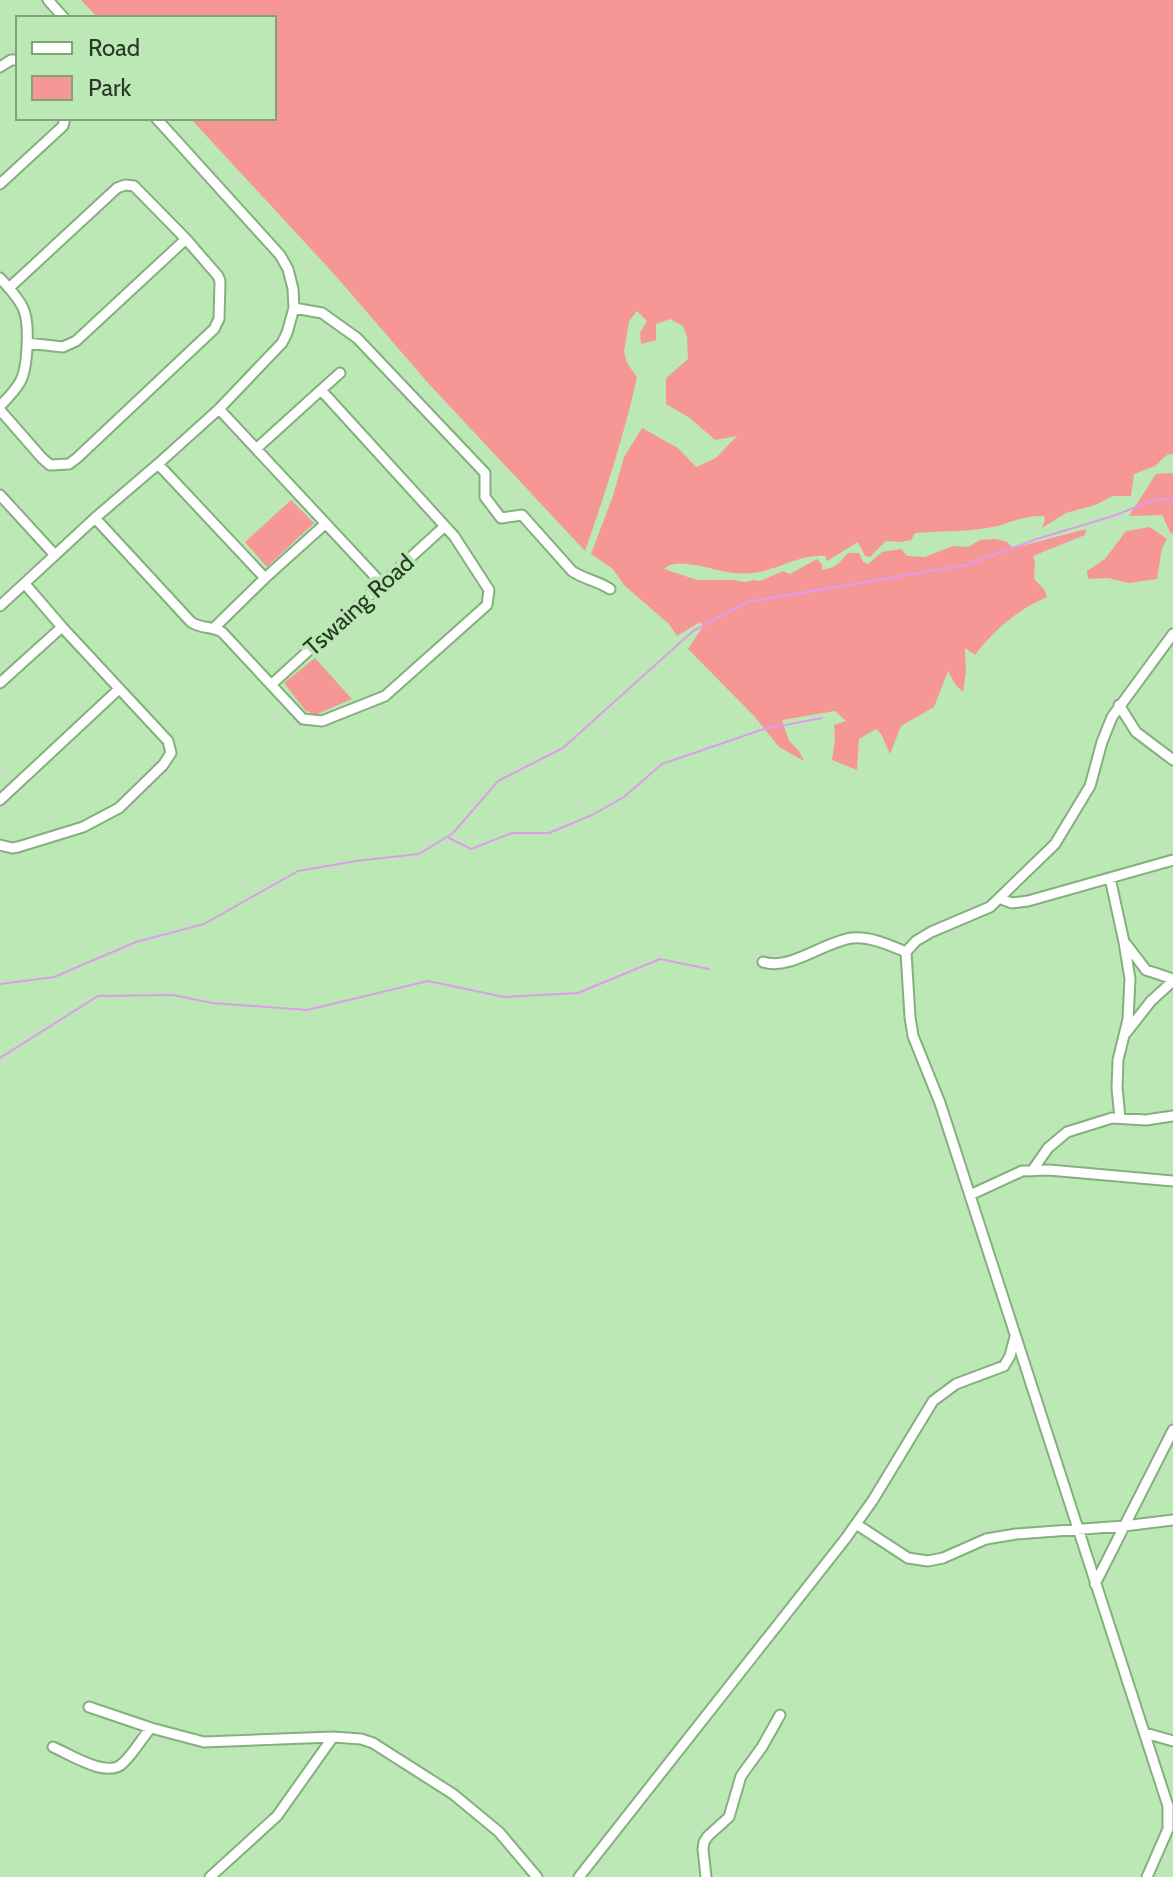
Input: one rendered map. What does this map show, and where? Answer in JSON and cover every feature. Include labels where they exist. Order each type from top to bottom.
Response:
[{"type":"street","points":[[48,0],[62,16]]},
{"type":"street","points":[[0,184],[63,126],[64,120]]},
{"type":"street","points":[[2,601],[25,584],[219,409],[282,343],[287,333],[294,308],[293,289],[288,269],[280,255],[158,120]]},
{"type":"street","points":[[0,278],[24,311],[27,343],[21,380],[0,408],[42,458],[50,465],[60,466],[77,458],[217,324],[220,281],[215,271],[139,190],[125,185],[117,188],[9,288]]},
{"type":"street","points":[[27,343],[63,347],[76,341],[186,239]]},
{"type":"street","points":[[294,308],[322,313],[357,338],[485,473],[485,497],[501,518],[522,515],[572,571],[610,589]]},
{"type":"street","points":[[256,449],[340,373]]},
{"type":"street","points":[[95,518],[191,622],[215,627],[222,632],[303,719],[322,721],[392,691],[484,609],[489,590],[454,536],[321,390]]},
{"type":"street","points":[[219,409],[383,585]]},
{"type":"street","points":[[158,464],[265,578]]},
{"type":"street","points":[[0,495],[55,555]]},
{"type":"street","points":[[215,627],[325,524]]},
{"type":"street","name":"Tswaing Road","points":[[272,684],[445,526]]},
{"type":"street","points":[[0,845],[18,847],[102,818],[119,808],[169,759],[171,748],[168,741],[25,584]]},
{"type":"street","points":[[0,683],[62,627]]},
{"type":"street","points":[[1147,1877],[1168,1829],[1171,1806],[1162,1788],[940,1103],[913,1036],[906,952],[931,932],[990,907],[1001,899],[1062,834],[1090,786],[1112,717],[1173,634]]},
{"type":"street","points":[[0,800],[119,689]]},
{"type":"street","points":[[1119,705],[1136,732],[1173,760]]},
{"type":"street","points":[[1001,899],[1012,903],[1028,901],[1173,860]]},
{"type":"street","points":[[1110,878],[1130,979],[1128,1019],[1118,1060],[1120,1118]]},
{"type":"street","points":[[763,962],[780,964],[833,942],[855,938],[872,940],[906,952]]},
{"type":"street","points":[[1124,942],[1146,970],[1173,980],[1151,1001],[1124,1035]]},
{"type":"street","points":[[1032,1171],[1048,1148],[1067,1132],[1112,1118],[1146,1120],[1173,1116]]},
{"type":"street","points":[[970,1195],[1022,1171],[1049,1170],[1173,1181]]},
{"type":"street","points":[[579,1877],[856,1524],[933,1401],[956,1384],[1004,1366],[1015,1336]]},
{"type":"street","points":[[1095,1584],[1173,1430]]},
{"type":"street","points":[[856,1524],[908,1558],[928,1561],[943,1558],[986,1539],[1173,1520]]},
{"type":"street","points":[[89,1707],[204,1742],[333,1737],[373,1743],[453,1794],[499,1832],[537,1877]]},
{"type":"street","points":[[706,1877],[704,1842],[729,1817],[741,1776],[780,1715]]},
{"type":"street","points":[[53,1747],[103,1769],[113,1769],[122,1765],[151,1728]]},
{"type":"street","points":[[1145,1733],[1173,1741]]},
{"type":"street","points":[[210,1877],[277,1816],[333,1737]]},
{"type":"street","points":[[1162,1788],[1173,1778]]},
{"type":"green space","points":[[81,0],[1173,0],[1173,454],[1167,455],[1155,466],[1134,474],[1131,496],[1113,496],[1066,513],[1042,528],[1044,516],[1028,517],[994,527],[915,533],[911,540],[886,541],[870,557],[865,556],[858,542],[827,561],[825,556],[807,557],[751,573],[687,564],[670,565],[664,569],[697,580],[760,581],[783,571],[790,574],[817,559],[822,564],[822,570],[830,568],[848,553],[859,553],[863,562],[868,564],[882,552],[901,549],[907,556],[925,557],[953,546],[968,547],[980,540],[996,539],[1007,542],[1013,548],[1086,529],[1085,535],[1033,556],[1034,579],[1047,597],[1007,621],[975,655],[965,648],[963,692],[948,671],[934,707],[901,726],[890,754],[876,729],[859,739],[857,770],[832,760],[834,725],[846,721],[835,711],[782,720],[789,741],[804,761],[779,747],[755,717],[688,649],[703,626],[700,622],[677,636],[669,624],[624,585],[613,569],[591,554],[624,457],[642,428],[678,448],[696,467],[716,458],[737,436],[715,440],[690,418],[666,404],[666,378],[688,359],[683,326],[670,319],[656,324],[656,340],[641,344],[640,333],[647,321],[637,311],[629,321],[624,352],[627,363],[637,377],[614,465],[585,551],[429,384],[334,274],[192,120],[276,120],[276,16],[96,16]]},
{"type":"green space","points":[[1172,473],[1171,534],[1162,515],[1129,516],[1156,474]]},
{"type":"green space","points":[[291,500],[314,523],[267,567],[245,542]]},
{"type":"green space","points":[[1150,527],[1167,539],[1162,548],[1157,579],[1129,583],[1108,578],[1088,579],[1087,571],[1105,559],[1126,531]]},
{"type":"green space","points":[[315,658],[352,699],[315,715],[305,710],[284,683]]},
{"type":"waterway","points":[[0,984],[54,977],[136,942],[204,924],[298,871],[419,854],[453,833],[498,781],[563,748],[693,631],[748,602],[966,565],[1154,500],[1173,498]]},
{"type":"waterway","points":[[449,838],[471,849],[512,833],[549,833],[624,797],[662,764],[764,729],[822,718]]},
{"type":"waterway","points":[[0,1058],[98,996],[173,995],[212,1003],[307,1010],[428,981],[504,997],[578,993],[660,959],[709,969]]}]
